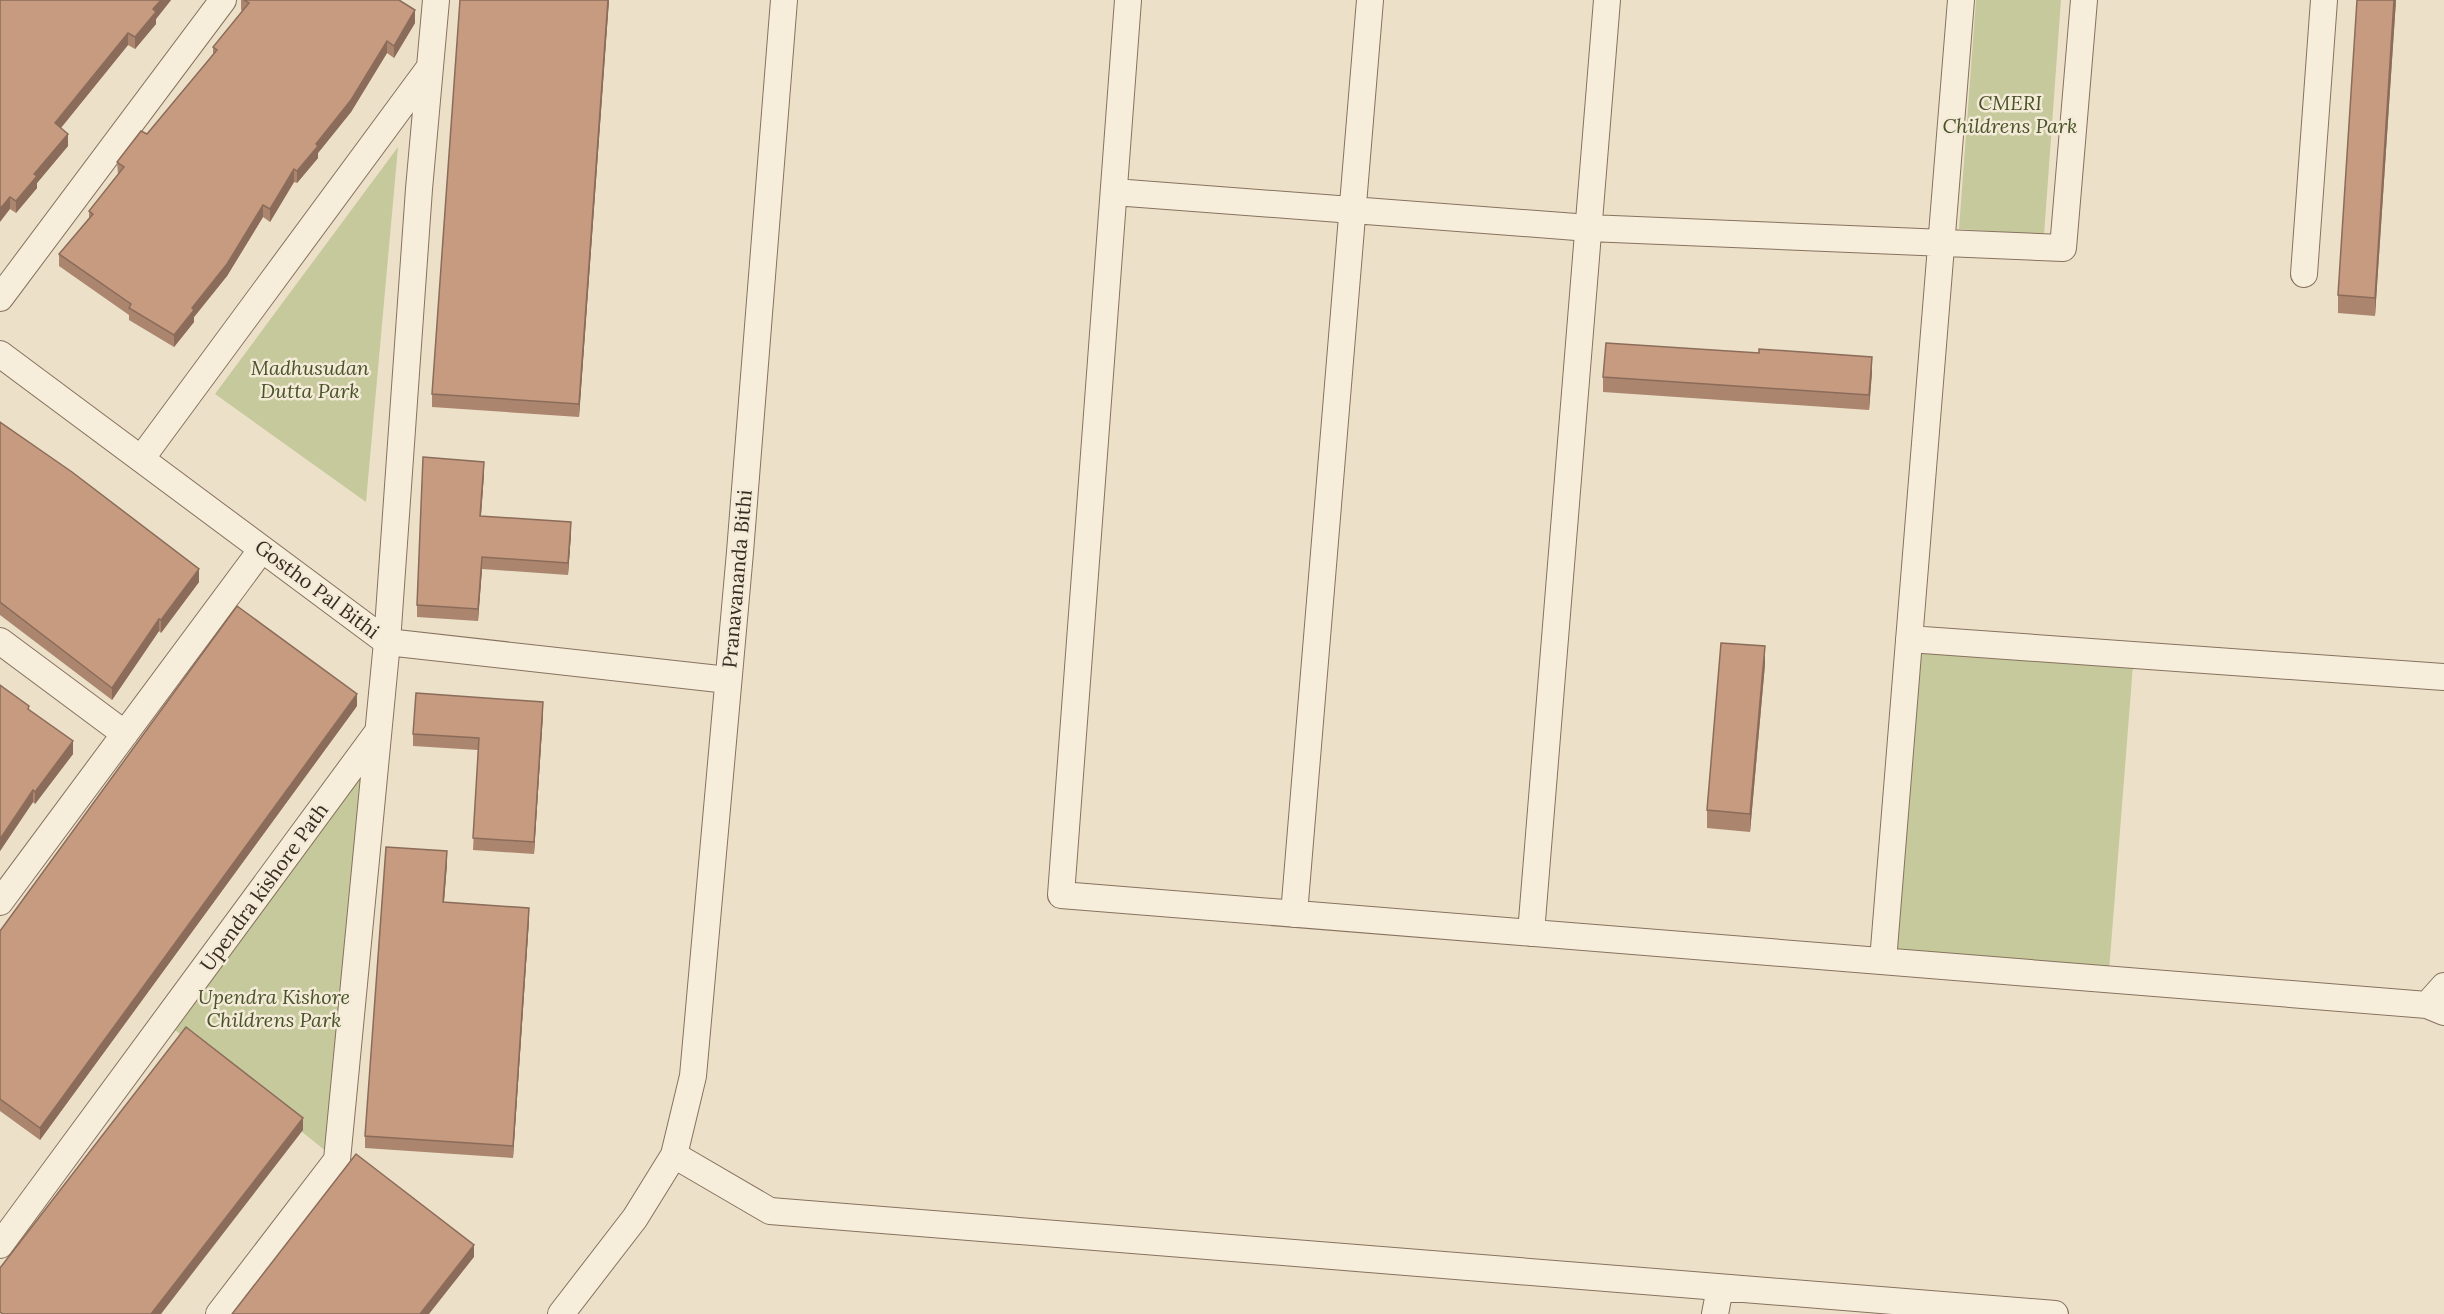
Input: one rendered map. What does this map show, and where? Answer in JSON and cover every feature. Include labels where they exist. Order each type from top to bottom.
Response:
[{"type":"street","points":[[0,298],[223,0]]},
{"type":"street","points":[[219,1314],[337,1160],[387,642],[419,189],[436,0]]},
{"type":"street","name":"Pranavananda Bithi","points":[[561,1314],[635,1218],[674,1155],[693,1076],[784,0]]},
{"type":"street","points":[[1128,0],[1061,895],[1883,961],[2436,1009],[2444,986]]},
{"type":"street","points":[[1294,914],[1370,0]]},
{"type":"street","points":[[1531,933],[1608,0]]},
{"type":"street","points":[[1883,961],[1961,0]]},
{"type":"street","points":[[1114,192],[1353,208],[1589,228],[1941,241],[2063,248],[2084,0]]},
{"type":"street","points":[[2304,274],[2324,0]]},
{"type":"street","points":[[141,459],[430,67]]},
{"type":"street","name":"Gostho Pal Bithi","points":[[0,354],[387,642],[728,680]]},
{"type":"street","points":[[0,902],[262,549]]},
{"type":"street","points":[[1909,639],[2444,677]]},
{"type":"street","points":[[0,641],[125,734]]},
{"type":"street","name":"Upendra kishore Path","points":[[0,1245],[378,732]]},
{"type":"street","points":[[674,1155],[770,1211],[1720,1288],[1874,1307],[2055,1314]]},
{"type":"street","points":[[1714,1314],[1720,1288]]},
{"type":"green space","name":"CMERI Childrens Park","points":[[1976,0],[2061,0],[2044,235],[1959,229]]},
{"type":"green space","name":"Madhusudan Dutta Park","points":[[398,147],[366,502],[215,394]]},
{"type":"green space","points":[[1909,639],[2133,665],[2109,971],[1883,961]]},
{"type":"green space","name":"Upendra Kishore Childrens Park","points":[[367,762],[337,1160],[165,1022]]},
{"type":"building","points":[[0,0],[161,0],[153,9],[156,12],[135,37],[128,33],[55,123],[68,134],[34,174],[37,176],[16,201],[10,197],[0,209]]},
{"type":"building","points":[[244,0],[399,0],[415,10],[394,46],[387,41],[351,100],[316,144],[318,146],[297,171],[294,169],[270,209],[263,205],[227,264],[174,335],[129,308],[131,304],[59,254],[93,214],[89,211],[124,167],[117,162],[141,131],[147,134],[217,50],[213,47],[249,3]]},
{"type":"building","points":[[460,0],[608,0],[579,404],[432,394]]},
{"type":"building","points":[[2357,0],[2394,0],[2375,298],[2338,295]]},
{"type":"building","points":[[1606,343],[1759,353],[1759,349],[1872,357],[1869,395],[1603,377]]},
{"type":"building","points":[[0,422],[72,472],[199,569],[161,620],[159,619],[112,688],[0,602]]},
{"type":"building","points":[[423,457],[484,462],[480,516],[571,522],[568,563],[482,557],[478,609],[417,605]]},
{"type":"building","points":[[237,606],[357,694],[40,1128],[0,1099],[0,931]]},
{"type":"building","points":[[1721,643],[1765,646],[1750,814],[1707,810]]},
{"type":"building","points":[[0,685],[29,706],[28,709],[73,741],[35,792],[33,790],[0,839]]},
{"type":"building","points":[[416,693],[543,702],[534,842],[473,838],[479,738],[413,734]]},
{"type":"building","points":[[386,847],[447,851],[443,902],[529,908],[513,1146],[365,1136]]},
{"type":"building","points":[[186,1027],[303,1118],[151,1314],[3,1314],[0,1312],[0,1268]]},
{"type":"building","points":[[356,1154],[474,1245],[420,1314],[232,1314]]}]
